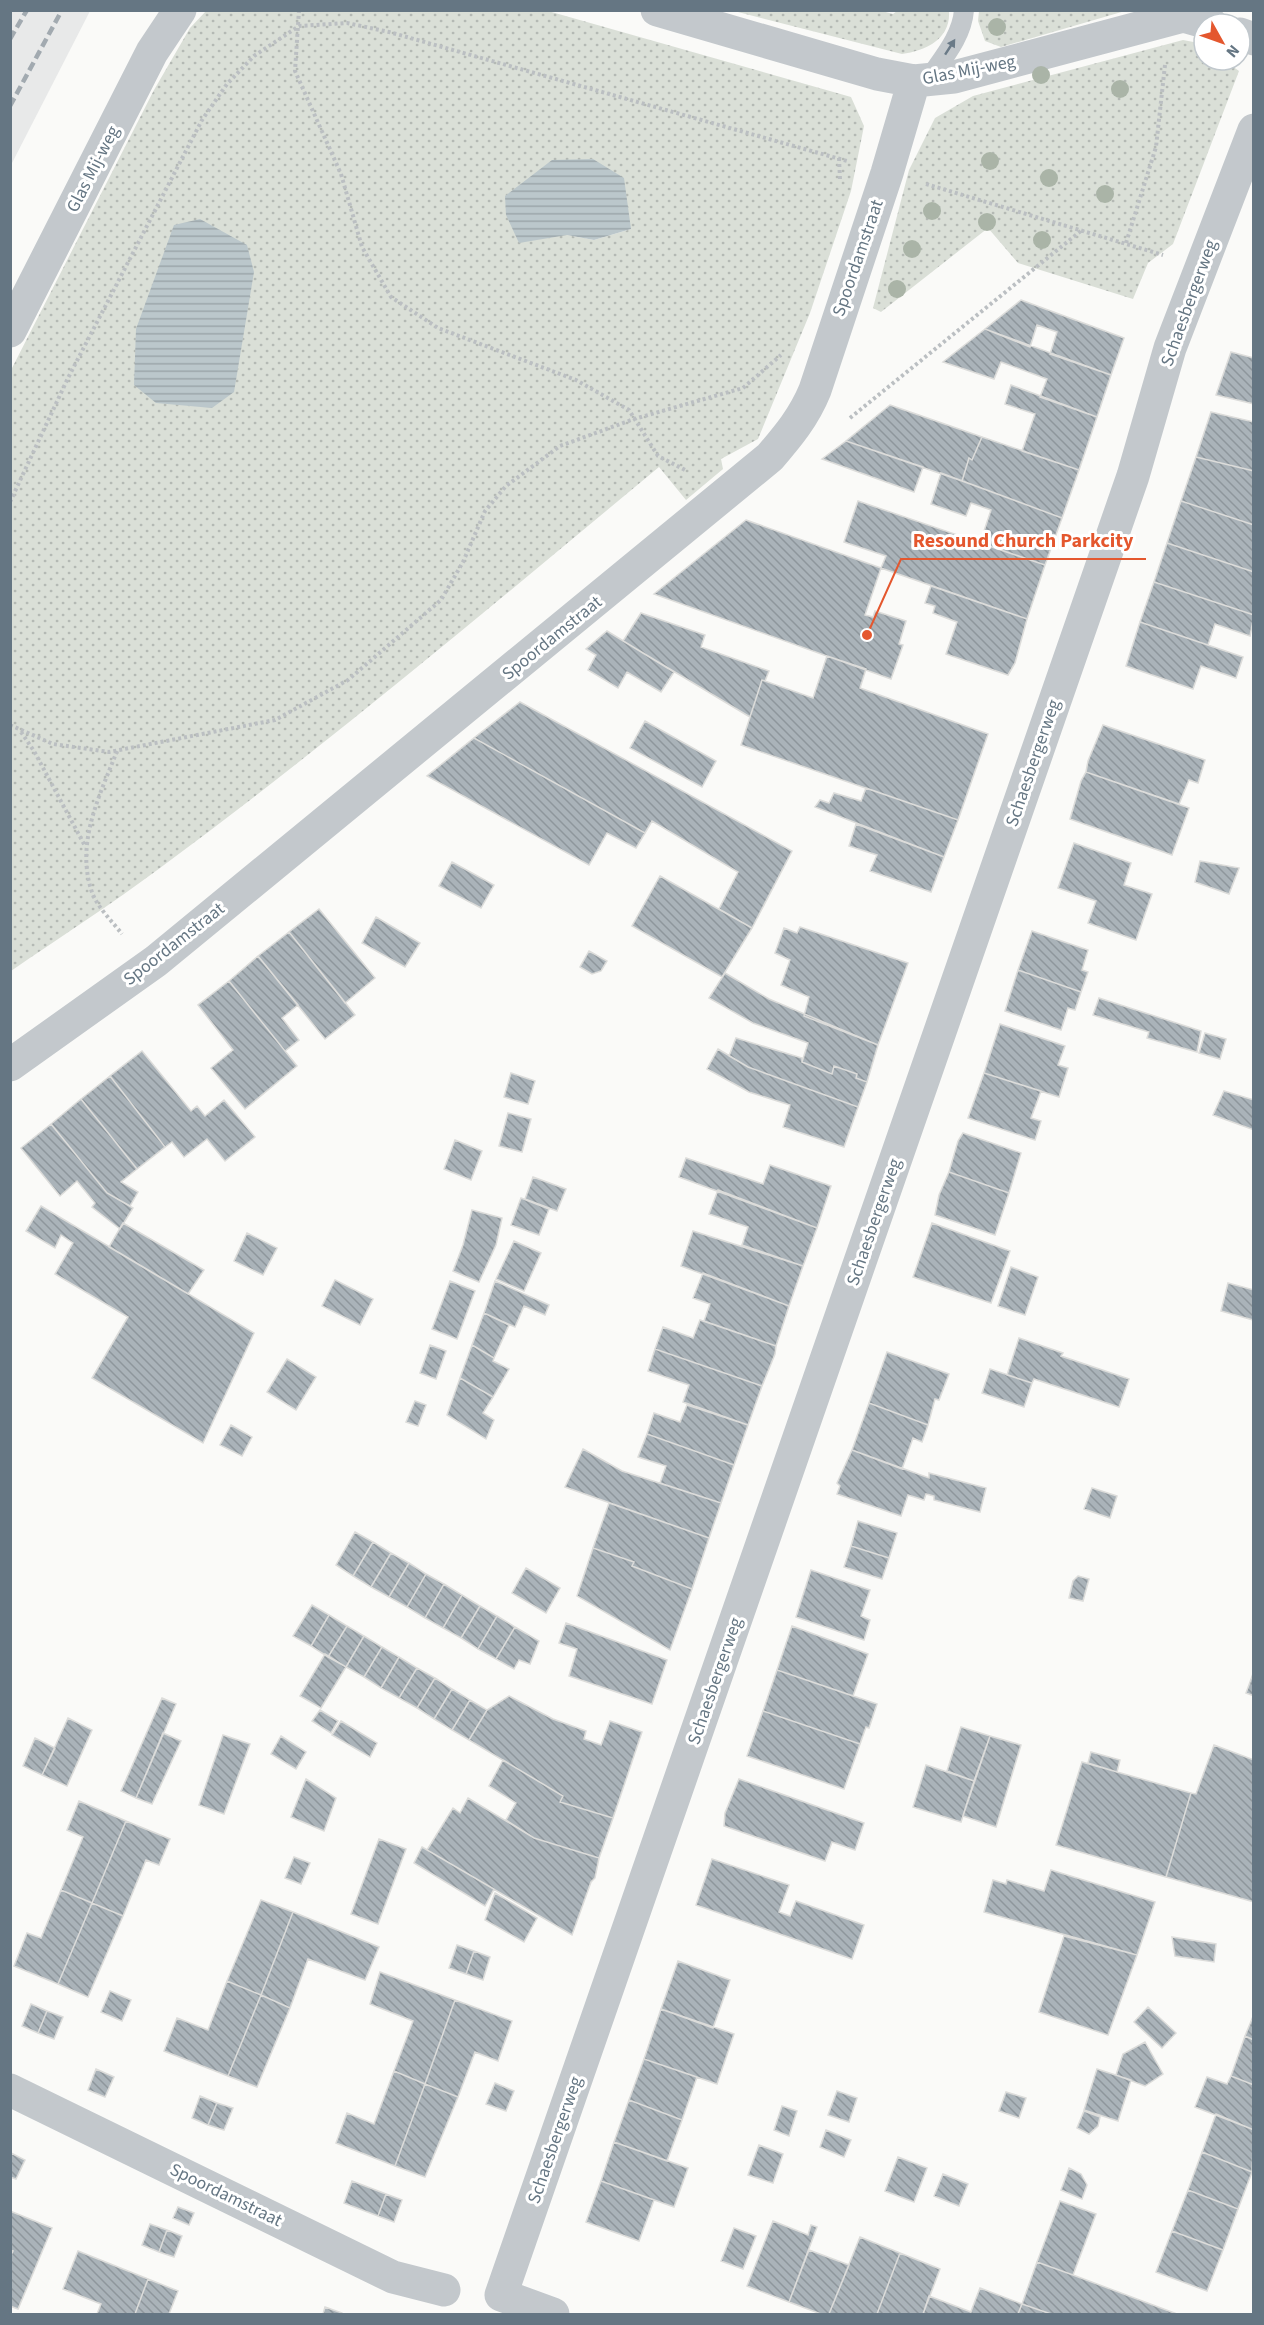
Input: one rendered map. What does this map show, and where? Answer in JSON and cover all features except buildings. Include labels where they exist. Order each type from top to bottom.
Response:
[{"type":"street","name":"Glas Mij-weg","points":[[10,331],[152,52],[180,10]]},
{"type":"street","name":"Glas Mij-weg","points":[[657,10],[878,74],[921,80],[1010,63],[1192,21]]},
{"type":"street","name":"Spoordamstraat","points":[[10,1065],[147,968],[770,458],[806,411],[921,80]]},
{"type":"street","name":"Schaesbergerweg","points":[[498,2305],[1133,476],[1170,348],[1254,130]]},
{"type":"street","name":"Spoordamstraat","points":[[10,2090],[393,2277],[444,2290]]},
{"type":"street","points":[[498,2305],[553,2314]]},
{"type":"lane","points":[[921,80],[954,42],[964,22],[964,10]]},
{"type":"path","points":[[299,10],[295,71],[341,174],[362,247],[391,297],[438,328],[576,380],[628,410],[657,456],[729,493]]},
{"type":"path","points":[[10,502],[68,378],[202,120],[227,84],[254,56],[299,26],[347,23],[389,32],[839,158],[1201,266]]},
{"type":"path","points":[[1126,243],[1156,147],[1165,62],[1192,27]]},
{"type":"path","points":[[839,158],[840,186]]},
{"type":"path","points":[[842,425],[1083,230]]},
{"type":"path","points":[[10,725],[53,744],[109,752],[275,720],[348,680],[441,600],[463,562],[485,511],[506,486],[560,446],[634,419],[743,388],[784,352]]},
{"type":"path","points":[[20,730],[34,751],[85,846],[91,890],[147,968]]},
{"type":"path","points":[[85,846],[94,810],[117,750]]},
{"type":"shaded area","points":[[979,10],[1125,11],[1001,47],[985,41],[978,21]]},
{"type":"shaded area","points":[[10,11],[90,11],[11,165]]},
{"type":"shaded area","points":[[206,11],[548,11],[851,97],[864,126],[851,191],[810,313],[758,439],[721,459],[723,469],[686,500],[659,467],[412,671],[224,820],[142,881],[11,971],[10,372],[154,90],[190,28]],"holes":[[[631,229],[594,240],[567,235]]]},
{"type":"shaded area","points":[[734,11],[882,11],[893,14],[897,11],[949,11],[949,21],[946,29],[935,42],[920,50],[902,54]]},
{"type":"shaded area","points":[[1183,40],[1192,42],[1192,72],[1239,72],[1173,244],[1148,263],[1133,299],[1018,263],[988,228],[881,312],[873,308],[909,170],[935,118],[973,96]]},
{"type":"shaded area","points":[[593,159],[624,178],[631,229],[594,240],[567,235],[519,243],[506,215],[505,196],[552,160]]},
{"type":"shaded area","points":[[200,219],[247,245],[254,272],[234,392],[212,408],[156,403],[134,385],[136,329],[174,225]]},
{"type":"railway","points":[[10,39],[27,10]]},
{"type":"railway","points":[[10,106],[62,10]]},
{"type":"place","name":"Resound Church Parkcity","points":[[867,635]]}]
